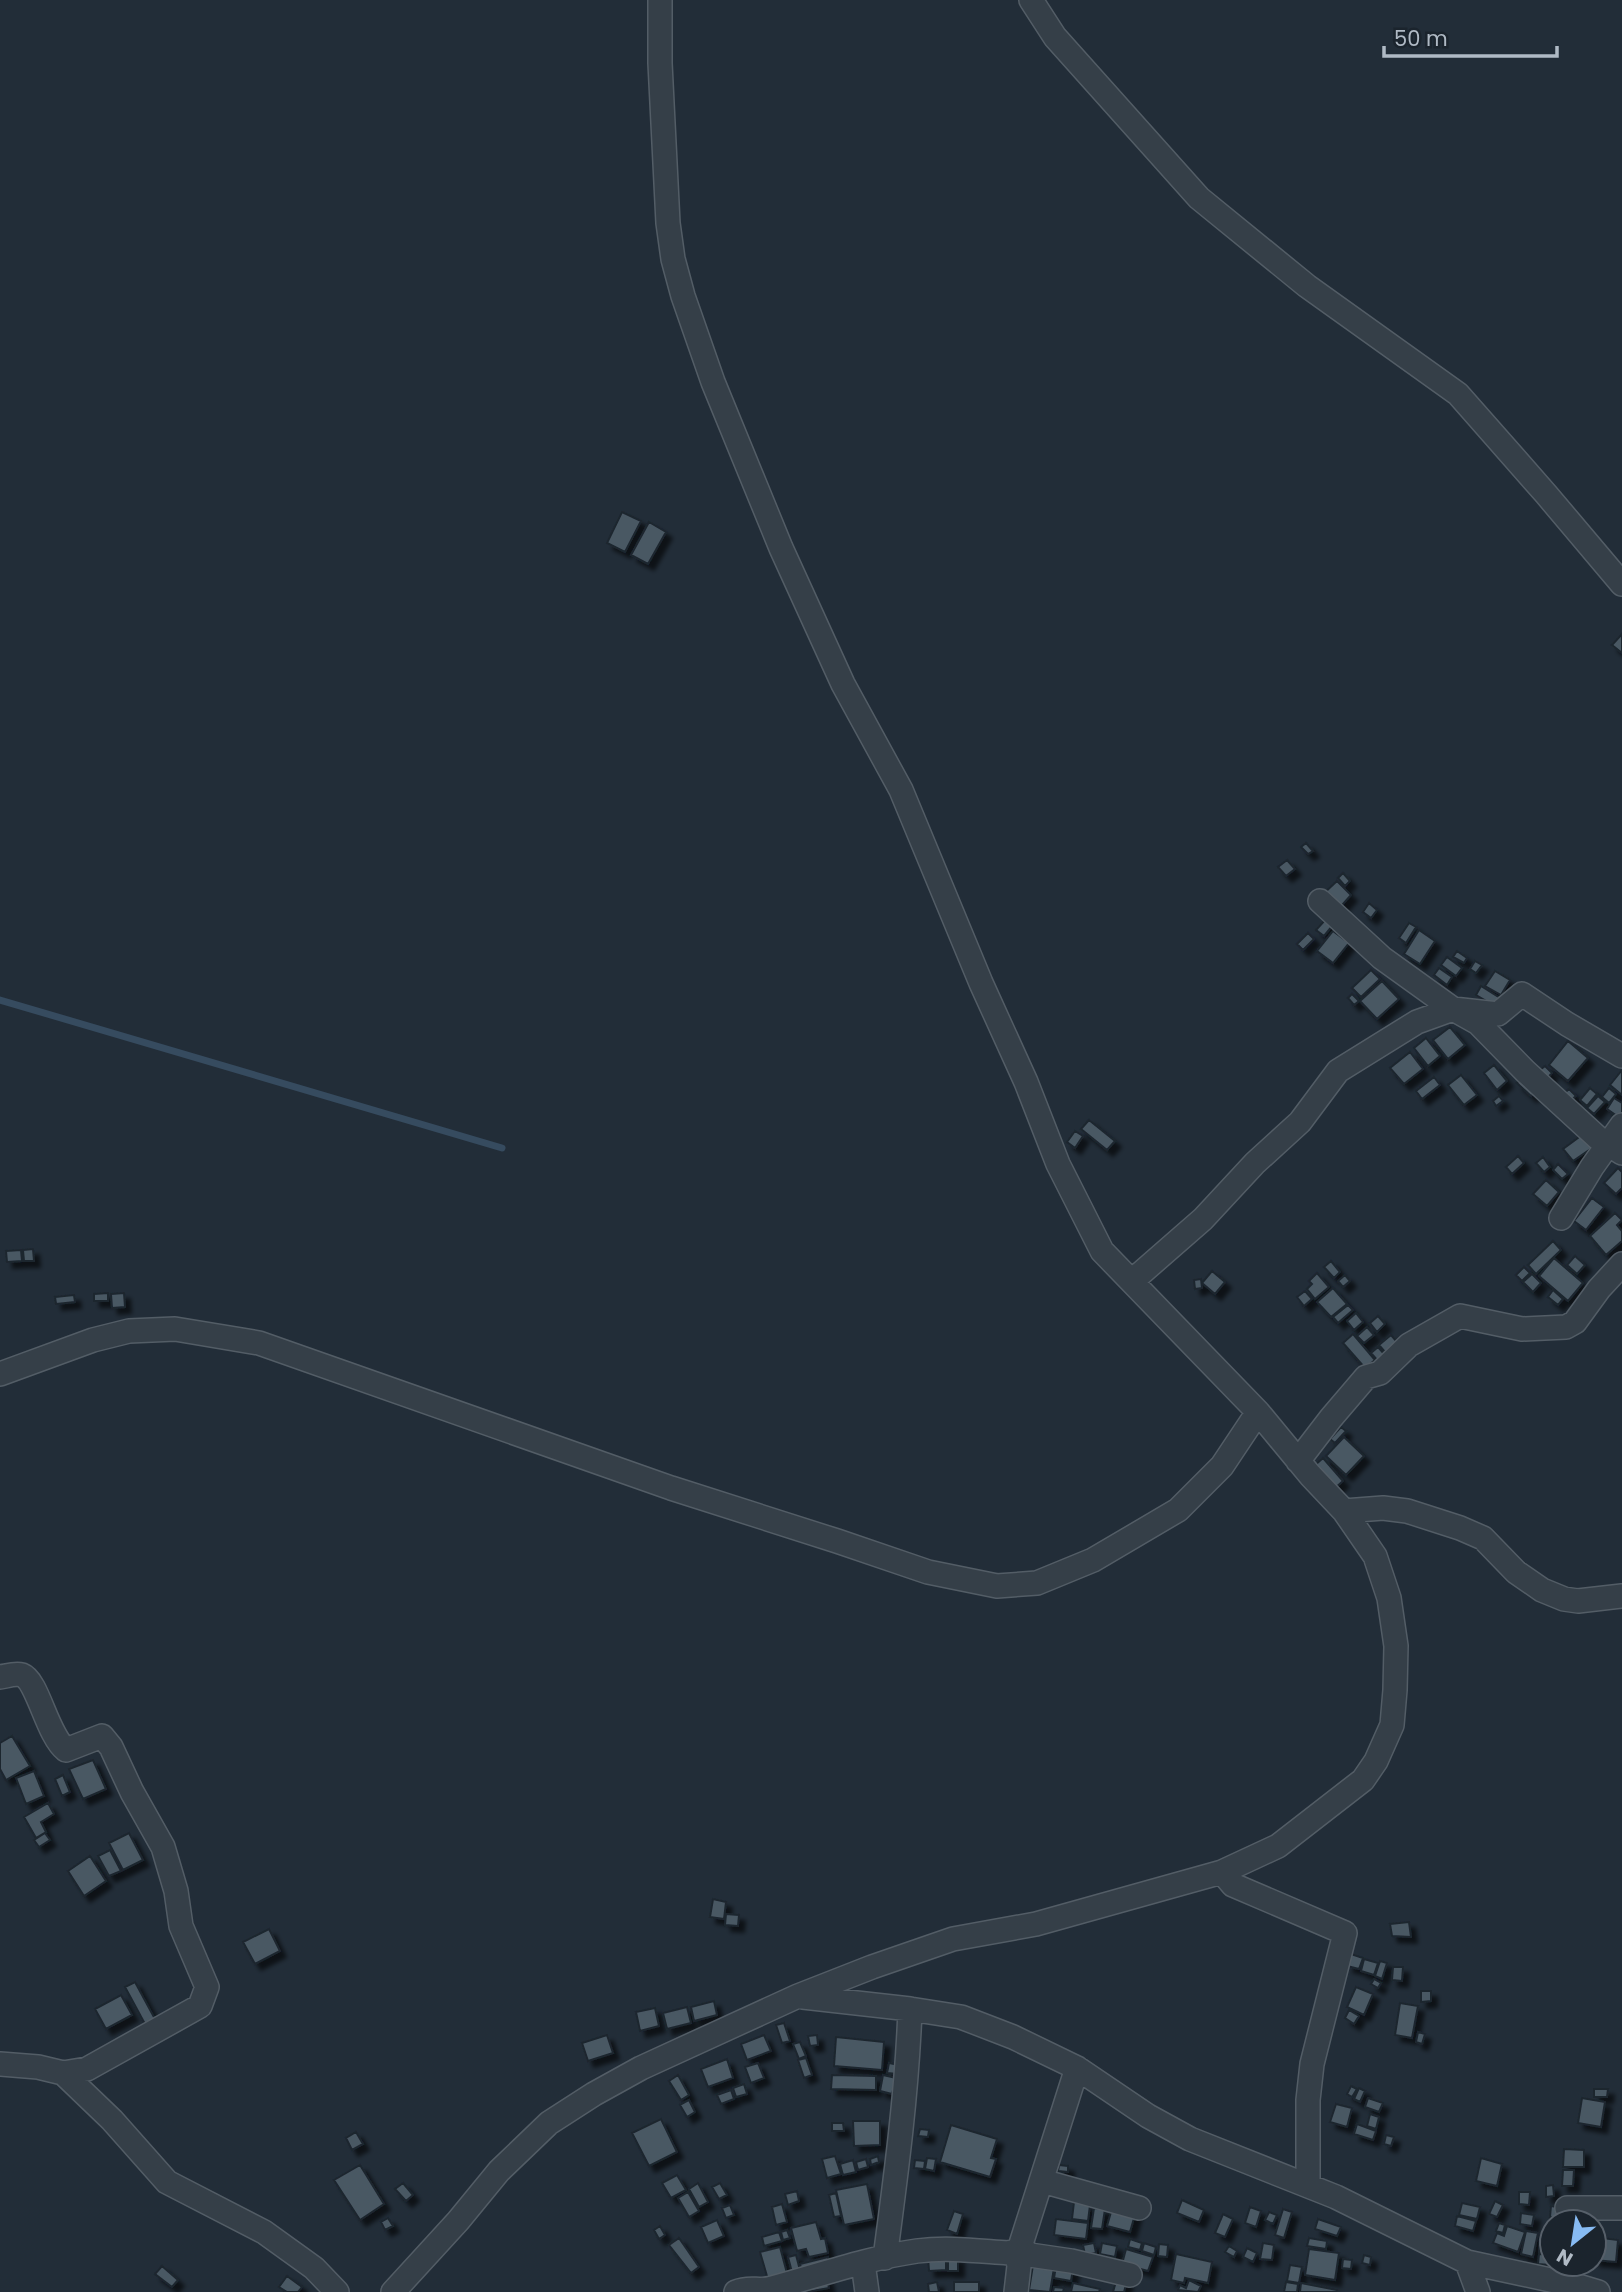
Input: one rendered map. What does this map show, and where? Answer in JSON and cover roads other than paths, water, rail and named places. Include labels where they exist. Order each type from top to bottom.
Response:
[{"type":"street","points":[[393,2292],[458,2221],[499,2171],[549,2123],[594,2094],[642,2068],[798,1996],[953,1939],[1036,1924],[1222,1872],[1278,1846],[1363,1780],[1376,1761],[1392,1724],[1396,1646],[1389,1598],[1375,1556],[1344,1511],[1258,1412],[1102,1251],[1058,1164],[1026,1082],[981,983],[901,790],[838,672],[781,548],[713,382],[673,259],[668,223],[660,63],[660,0]]},
{"type":"street","points":[[1031,0],[1055,37],[1199,198],[1307,286],[1458,394],[1622,584]]},
{"type":"street","points":[[1320,901],[1382,958],[1453,1009],[1478,1023],[1598,1138],[1616,1149]]},
{"type":"street","points":[[1132,1281],[1203,1219],[1255,1163],[1300,1122],[1339,1071],[1417,1022],[1453,1009],[1498,1014],[1522,994],[1622,1056]]},
{"type":"street","points":[[1561,1218],[1573,1197],[1616,1149],[1622,1125]]},
{"type":"street","points":[[1298,1461],[1366,1377],[1380,1373],[1409,1345],[1460,1316],[1522,1329],[1566,1326],[1574,1322],[1622,1264]]},
{"type":"street","points":[[0,1374],[93,1340],[129,1331],[174,1329],[260,1343],[671,1488],[928,1572],[997,1586],[1037,1583],[1093,1560],[1178,1510],[1222,1466],[1258,1412]]},
{"type":"street","points":[[1344,1511],[1383,1508],[1407,1511],[1460,1528],[1483,1538],[1516,1572],[1542,1590],[1564,1599],[1578,1601],[1622,1596]]},
{"type":"street","points":[[0,1677],[19,1674],[26,1677],[36,1693],[58,1744],[66,1750],[102,1736],[111,1746],[132,1792],[163,1847],[176,1891],[181,1926],[207,1987],[200,2006],[87,2069],[63,2073],[38,2067],[0,2064]]},
{"type":"street","points":[[1222,1872],[1233,1885],[1345,1933],[1312,2064],[1308,2101],[1308,2185]]},
{"type":"street","points":[[798,1996],[961,2017],[1013,2037],[1077,2068],[1148,2116],[1190,2139],[1336,2197],[1467,2262],[1598,2292]]},
{"type":"street","points":[[867,2292],[897,2180],[907,2084],[911,2009]]},
{"type":"street","points":[[1016,2292],[1018,2249],[1077,2068]]},
{"type":"street","points":[[63,2073],[112,2120],[167,2182],[264,2232],[314,2268],[337,2292]]},
{"type":"street","points":[[1042,2180],[1139,2208]]},
{"type":"street","points":[[736,2292],[748,2287],[764,2290],[918,2251],[958,2249],[1009,2253],[1018,2249]]},
{"type":"street","points":[[1018,2249],[1030,2255],[1071,2261],[1130,2276]]},
{"type":"street","points":[[1467,2262],[1478,2292]]},
{"type":"waterway","points":[[0,1000],[502,1148]]}]
